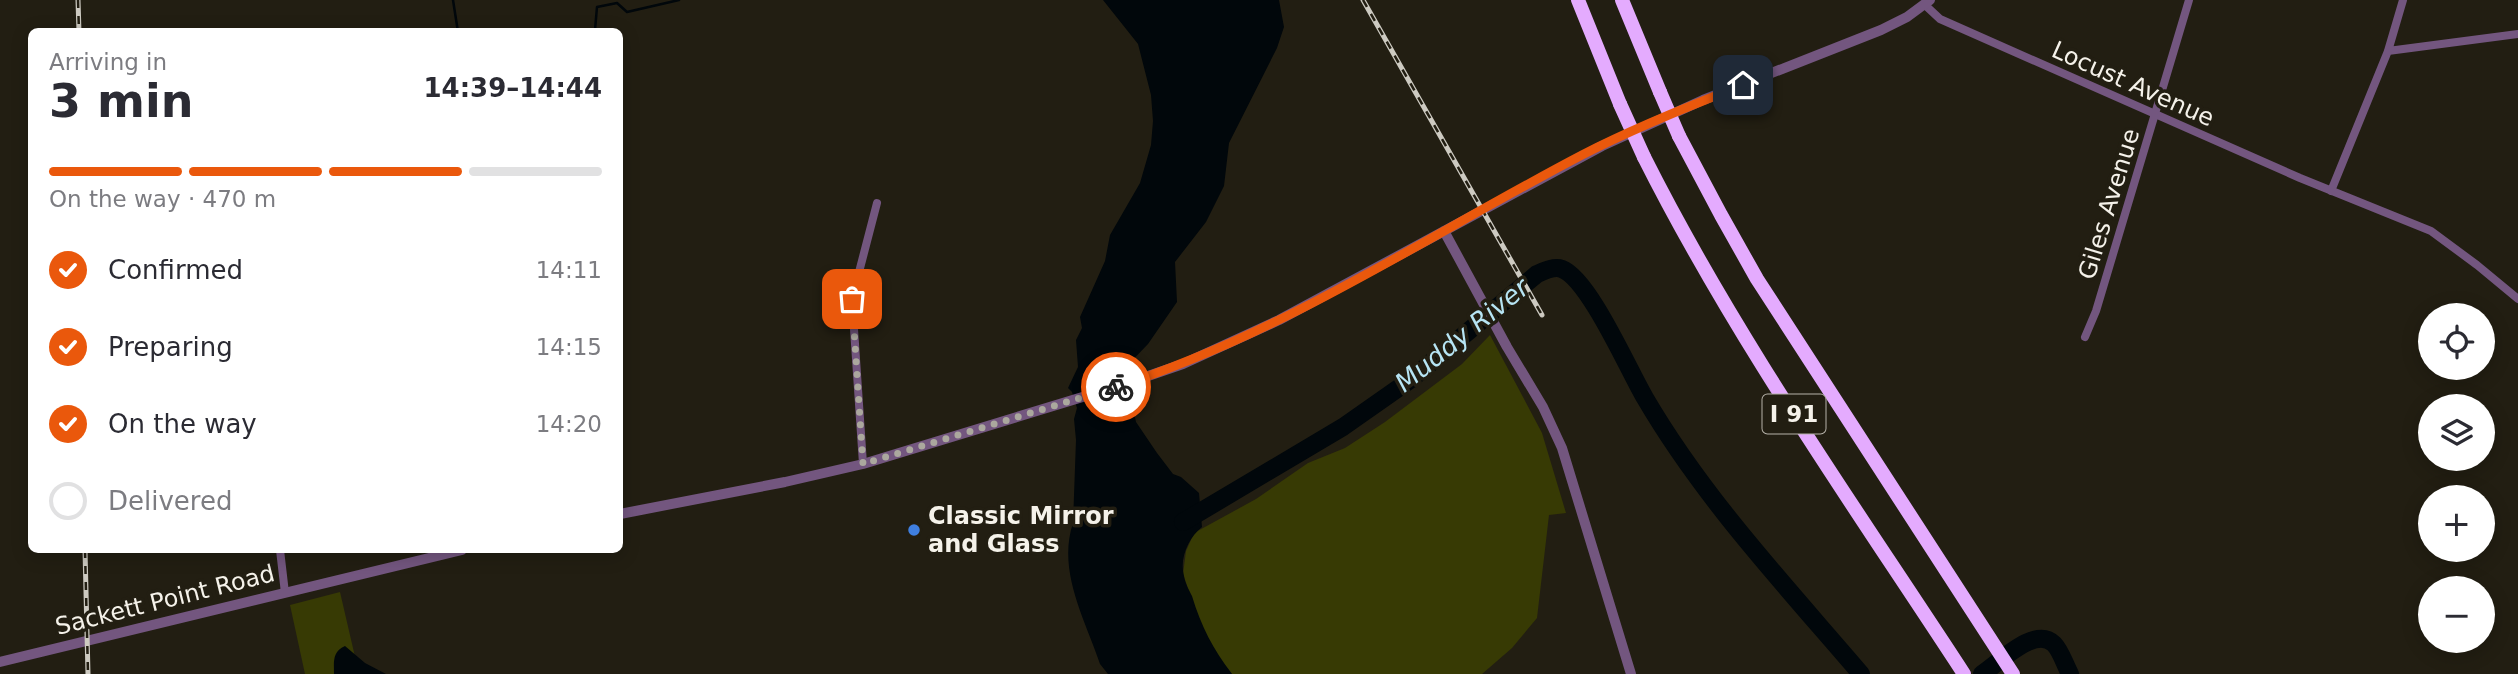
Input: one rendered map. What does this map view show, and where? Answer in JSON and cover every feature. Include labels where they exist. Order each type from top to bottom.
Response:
[{"type":"highway","name":"I 91","points":[[1578,0],[1620,104],[1681,229],[1729,312],[1961,669]]},
{"type":"highway","name":"I 91","points":[[1622,0],[1679,136],[1764,290],[2013,674]]},
{"type":"street","name":"Giles Avenue","points":[[2085,338],[2096,311],[2189,0]]},
{"type":"street","points":[[2332,191],[2388,51],[2403,0]]},
{"type":"street","name":"Locust Avenue","points":[[1927,2],[1940,19],[2155,115],[2431,231],[2518,299]]},
{"type":"street","points":[[623,513],[863,464],[1174,367],[1236,341],[1614,140],[1703,100],[1881,30],[1927,2]]},
{"type":"street","points":[[2388,51],[2518,34]]},
{"type":"street","points":[[863,464],[852,299],[877,203]]},
{"type":"street","points":[[1444,231],[1543,407],[1562,448],[1629,672]]},
{"type":"street","points":[[280,553],[285,593]]},
{"type":"street","name":"Sackett Point Road","points":[[0,662],[450,553]]},
{"type":"shaded area","points":[[1103,0],[1279,0],[1284,27],[1277,48],[1229,143],[1224,186],[1206,222],[1175,262],[1177,302],[1148,344],[1119,377],[1125,393],[1131,399],[1136,422],[1157,453],[1173,474],[1181,477],[1199,493],[1202,527],[1186,548],[1184,576],[1208,637],[1232,674],[1108,674],[1100,664],[1071,577],[1068,559],[1073,523],[1076,440],[1074,419],[1077,408],[1068,388],[1078,367],[1076,340],[1082,328],[1080,317],[1105,261],[1110,235],[1140,183],[1151,145],[1153,121],[1151,95],[1138,44]]},
{"type":"shaded area","points":[[1490,335],[1542,433],[1566,513],[1549,515],[1537,618],[1512,648],[1482,674],[1232,674],[1216,653],[1200,623],[1183,574],[1186,551],[1194,533],[1256,499],[1308,463],[1345,448],[1385,422],[1462,364]]},
{"type":"shaded area","points":[[340,592],[359,674],[305,674],[290,605]]},
{"type":"shaded area","points":[[345,646],[365,663],[386,674],[334,674],[336,654]]},
{"type":"waterway","points":[[453,0],[457,28]]},
{"type":"waterway","points":[[595,28],[597,7],[617,3],[627,12],[679,0]]},
{"type":"waterway","name":"Muddy River","points":[[1183,522],[1343,427],[1410,380],[1537,274],[1559,268],[1573,276],[1596,307],[1645,398],[1719,506],[1861,674]]},
{"type":"waterway","name":"Muddy River","points":[[1982,674],[2017,648],[2037,639],[2046,639],[2054,644],[2070,674]]},
{"type":"railway","points":[[78,0],[79,28]]},
{"type":"railway","points":[[1363,0],[1542,315]]},
{"type":"railway","points":[[85,553],[88,674]]},
{"type":"way so far","points":[[852,299],[852,333],[863,464],[1116,387]]},
{"type":"place","name":"Classic Mirror and Glass","points":[[914,530]]},
{"type":"route","points":[[1116,387],[1219,349],[1279,320],[1586,153],[1703,100],[1743,85]]}]
